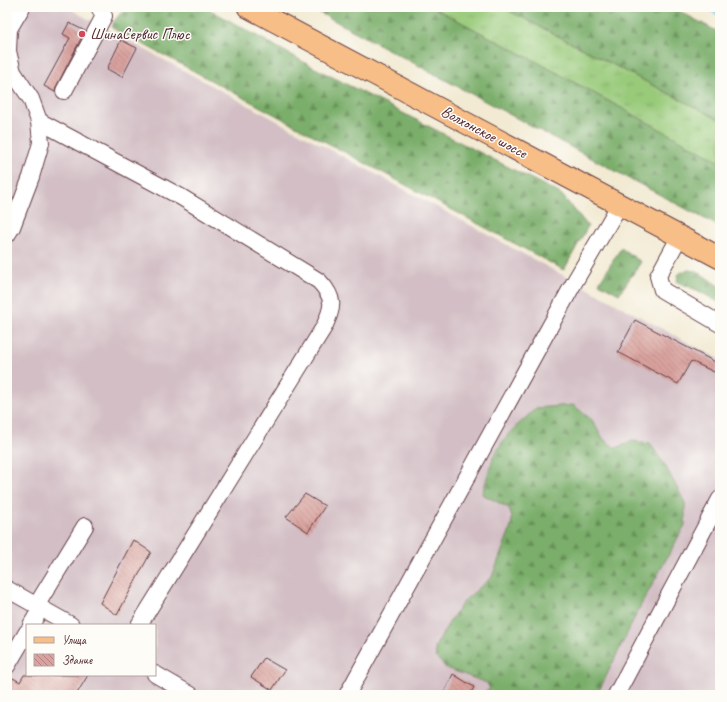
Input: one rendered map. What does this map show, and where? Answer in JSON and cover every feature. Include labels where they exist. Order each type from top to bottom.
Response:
[{"type":"main road","name":"Волхонское шоссе","points":[[248,7],[720,258]]},
{"type":"lane","points":[[7,235],[12,227],[31,177],[40,143],[39,121],[31,99],[13,72],[9,63],[9,29],[22,7]]},
{"type":"lane","points":[[64,91],[104,16],[99,7]]},
{"type":"lane","points":[[39,121],[181,197],[319,281],[327,290],[331,300],[330,312],[324,327],[140,624]]},
{"type":"lane","points":[[347,695],[574,281],[620,204]]},
{"type":"lane","points":[[680,236],[658,276],[662,290],[720,324]]},
{"type":"lane","points":[[616,695],[720,499]]},
{"type":"lane","points":[[31,624],[38,607],[85,526]]},
{"type":"lane","points":[[7,589],[69,624]]},
{"type":"lane","points":[[7,666],[26,634]]},
{"type":"lane","points":[[156,675],[191,695]]},
{"type":"shaded area","points":[[7,7],[66,7],[720,360],[720,695],[7,695]]},
{"type":"green space","points":[[126,7],[205,7],[311,66],[561,194],[588,226],[564,270],[112,28],[113,22]]},
{"type":"green space","points":[[309,7],[432,7],[537,62],[720,162],[720,227]]},
{"type":"green space","points":[[432,7],[502,7],[720,120],[720,162],[537,62]]},
{"type":"green space","points":[[502,7],[672,7],[720,33],[720,120]]},
{"type":"green space","points":[[621,248],[641,262],[619,294],[599,283]]},
{"type":"green space","points":[[688,270],[697,271],[720,287],[720,303],[697,290],[677,282],[678,274]]},
{"type":"green space","points":[[573,405],[592,420],[604,440],[616,448],[632,441],[650,443],[666,467],[685,503],[685,525],[641,605],[597,695],[480,695],[490,689],[487,683],[446,668],[436,657],[435,647],[450,621],[465,600],[492,577],[511,527],[512,518],[509,508],[482,494],[494,455],[509,433],[536,408]]},
{"type":"building","points":[[69,23],[85,31],[56,87],[55,92],[44,86],[70,38],[63,34]]},
{"type":"building","points":[[121,40],[137,48],[122,77],[107,69]]},
{"type":"building","points":[[635,320],[719,364],[714,372],[691,361],[678,384],[618,352]]},
{"type":"building","points":[[305,494],[325,506],[308,532],[286,517]]},
{"type":"building","points":[[133,540],[151,552],[117,615],[100,603]]},
{"type":"building","points":[[264,658],[285,670],[272,690],[251,677]]},
{"type":"building","points":[[453,674],[474,687],[470,695],[443,695]]},
{"type":"building","points":[[24,675],[87,676],[76,695],[7,695],[7,689],[13,678],[20,682]]},
{"type":"waterway","points":[[706,7],[720,15]]},
{"type":"place","name":"ШинаСервис Плюс","points":[[82,34]]}]
